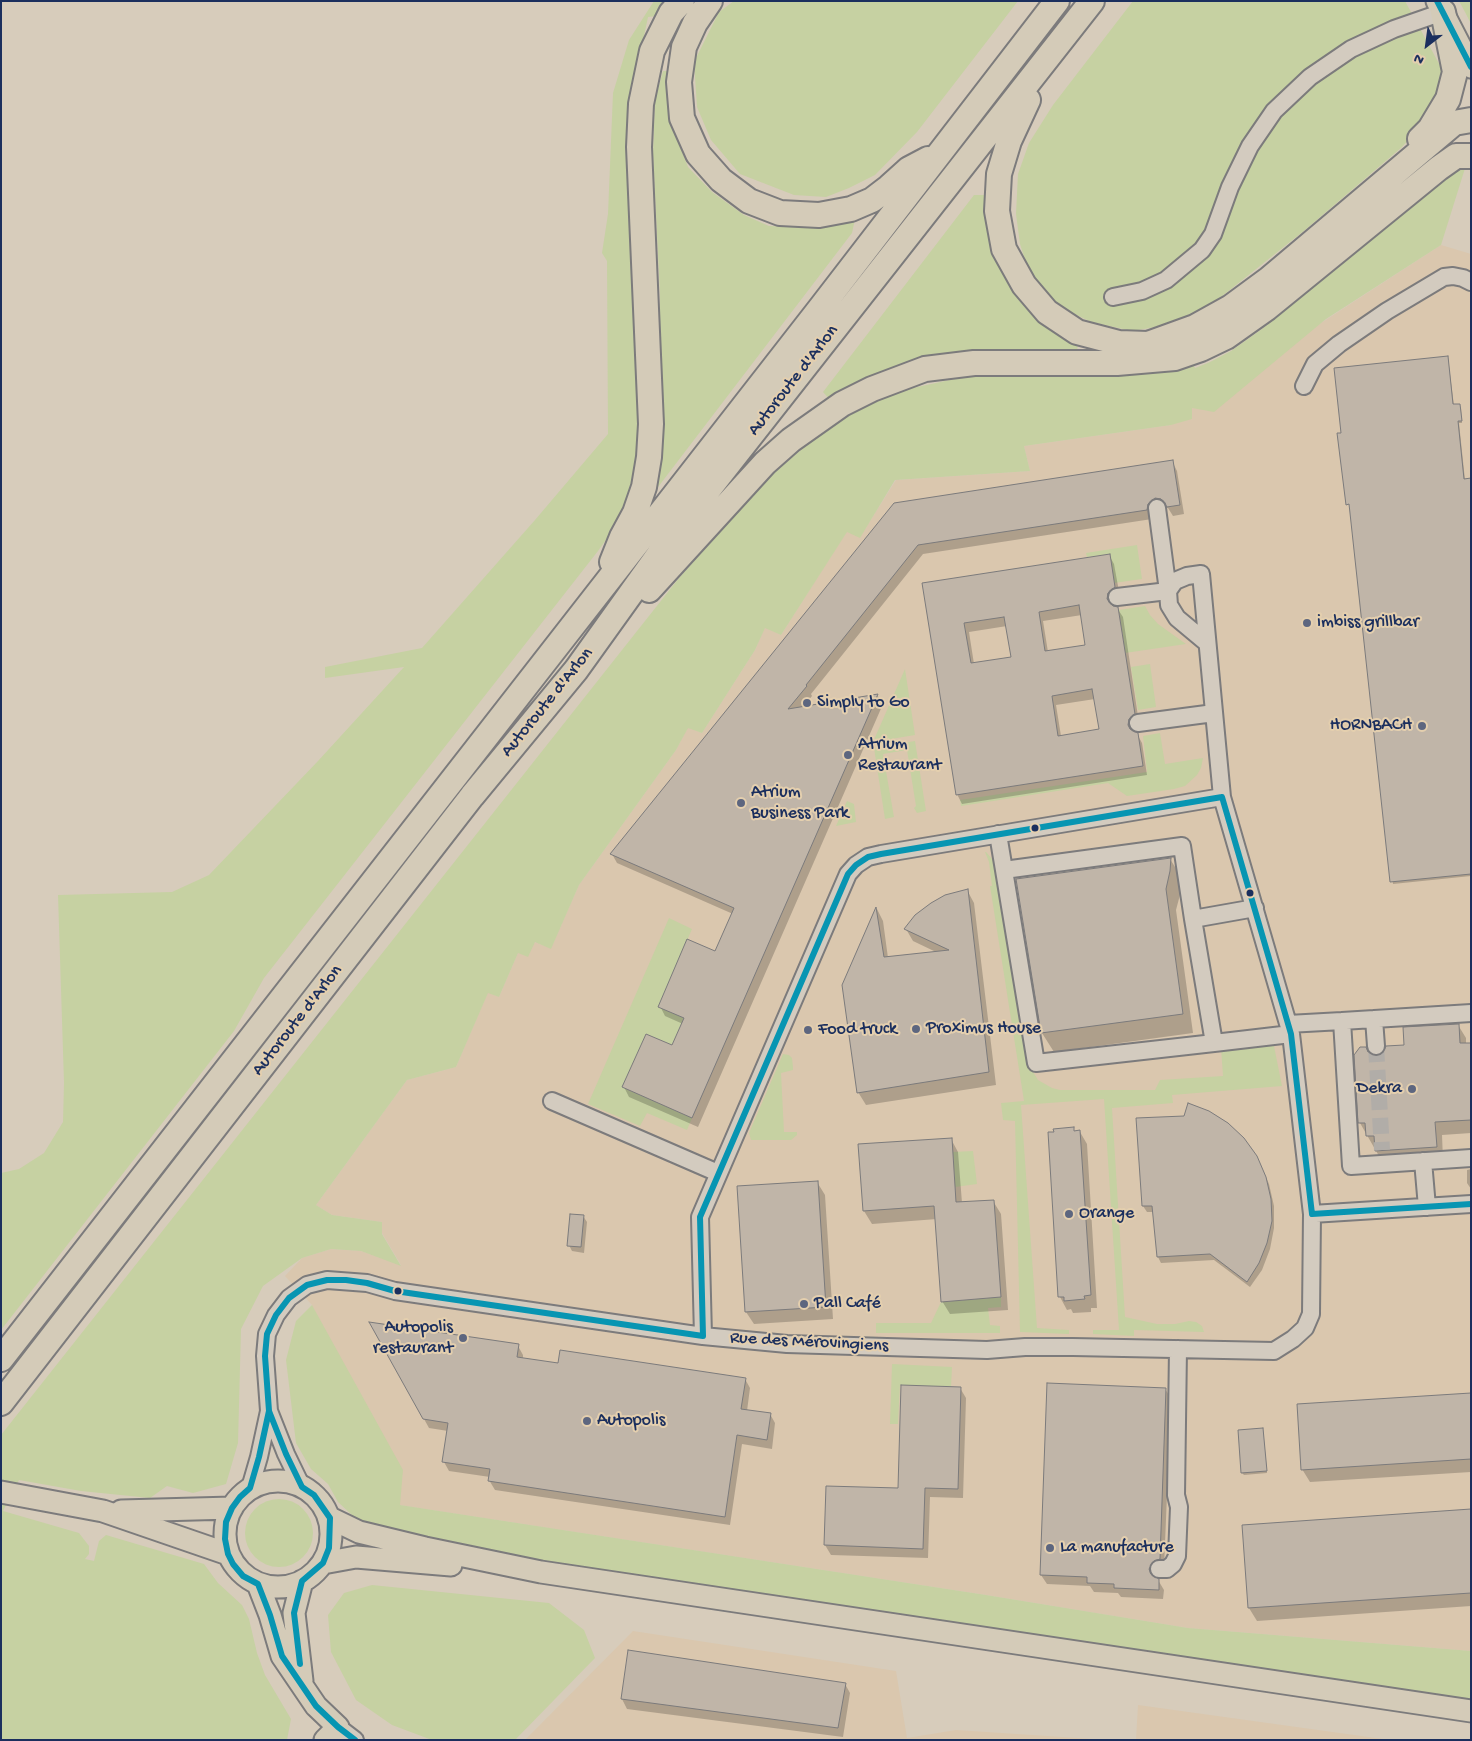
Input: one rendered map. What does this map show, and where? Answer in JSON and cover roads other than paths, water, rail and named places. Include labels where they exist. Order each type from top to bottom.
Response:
[{"type":"highway","points":[[600,590],[622,537],[635,513],[644,486],[649,457],[651,424],[639,148],[641,104],[652,51],[671,13],[682,1]]},
{"type":"highway","points":[[710,1],[695,23],[684,48],[679,82],[682,118],[698,154],[721,180],[749,202],[780,213],[819,215],[850,209],[872,200],[909,169],[942,151]]},
{"type":"highway","name":"Autoroute d'Arlon","points":[[1,1359],[1057,1]]},
{"type":"highway","name":"Autoroute d'Arlon","points":[[1,1403],[472,796],[576,670],[675,532],[1092,1]]},
{"type":"highway","points":[[1300,251],[1320,226],[1430,129],[1448,99],[1455,72],[1440,7]]},
{"type":"highway","points":[[1056,48],[1018,118],[999,174],[997,211],[1004,249],[1024,285],[1047,312],[1077,332],[1118,343],[1148,344],[1195,327],[1231,307],[1269,279],[1454,123],[1471,120]]},
{"type":"highway","points":[[1226,337],[1260,300],[1304,268],[1434,159],[1471,137]]},
{"type":"highway","points":[[576,670],[765,463],[791,440],[842,404],[872,389],[925,369],[974,363],[1117,364],[1175,358],[1201,349],[1226,337],[1309,274],[1439,168],[1456,156],[1471,156]]},
{"type":"main road","points":[[1440,7],[1471,67]]},
{"type":"main road","points":[[275,1480],[302,1486],[314,1495],[330,1518],[329,1548],[323,1563],[302,1581],[287,1586],[258,1584],[243,1576],[233,1564],[228,1554],[225,1539],[226,1522],[232,1508],[250,1488],[275,1480]]},
{"type":"main road","points":[[5,1493],[103,1511],[228,1554]]},
{"type":"main road","points":[[103,1511],[232,1508]]},
{"type":"main road","points":[[330,1518],[359,1532],[541,1572]]},
{"type":"main road","points":[[323,1563],[356,1557],[541,1572],[1471,1711]]},
{"type":"main road","points":[[302,1581],[294,1613],[302,1684]]},
{"type":"main road","points":[[258,1584],[270,1615],[282,1656],[302,1684],[332,1733]]},
{"type":"street","points":[[1113,296],[1142,291],[1166,280],[1202,250],[1213,234],[1230,188],[1250,146],[1274,111],[1310,77],[1351,49],[1440,7]]},
{"type":"street","points":[[1304,386],[1315,364],[1339,344],[1386,311],[1444,278],[1454,276],[1471,282]]},
{"type":"street","points":[[1157,508],[1169,605],[1177,618],[1207,643]]},
{"type":"street","name":"Rue des Mérovingiens","points":[[250,1488],[269,1411],[265,1356],[267,1334],[276,1314],[289,1298],[307,1285],[327,1280],[367,1283],[395,1291],[703,1336],[787,1344],[987,1350],[1025,1347],[1274,1351],[1293,1339],[1304,1328],[1311,1314],[1312,1214],[1289,1029],[1222,797],[1201,574],[1187,576],[1175,581],[1168,591]]},
{"type":"street","points":[[1117,597],[1168,591]]},
{"type":"street","points":[[1138,723],[1214,713]]},
{"type":"street","points":[[703,1336],[700,1217],[848,874],[856,865],[868,857],[1222,797]]},
{"type":"street","points":[[998,834],[1036,1063],[1214,1043],[1342,1021],[1471,1013]]},
{"type":"street","points":[[1004,870],[1182,846],[1214,1043]]},
{"type":"street","points":[[1194,919],[1255,908]]},
{"type":"street","points":[[1374,1019],[1376,1046]]},
{"type":"street","points":[[1342,1021],[1351,1166],[1383,1157],[1423,1161],[1471,1158]]},
{"type":"street","points":[[552,1101],[718,1173]]},
{"type":"street","points":[[1423,1161],[1427,1207]]},
{"type":"street","points":[[1312,1214],[1471,1204]]},
{"type":"street","points":[[1159,1569],[1167,1569],[1173,1564],[1177,1556],[1179,1507],[1169,1495],[1171,1412],[1178,1349]]},
{"type":"street","name":"Rue des Mérovingiens","points":[[269,1411],[286,1454],[302,1486]]},
{"type":"street","points":[[332,1733],[355,1740]]},
{"type":"tunnel","points":[[1376,1046],[1382,1150]]},
{"type":"place","name":"imbiss grillbar","points":[[1307,623]]},
{"type":"place","name":"Simply to Go","points":[[807,703]]},
{"type":"place","name":"HORNBACH","points":[[1422,726]]},
{"type":"place","name":"Atrium Restaurant","points":[[848,755]]},
{"type":"place","name":"Atrium Business Park","points":[[741,803]]},
{"type":"place","name":"Proximus House","points":[[916,1029]]},
{"type":"place","name":"Food truck","points":[[808,1030]]},
{"type":"place","name":"Dekra","points":[[1412,1089]]},
{"type":"place","name":"Orange","points":[[1069,1214]]},
{"type":"place","name":"Pall Café","points":[[804,1304]]},
{"type":"place","name":"Autopolis restaurant","points":[[463,1338]]},
{"type":"place","name":"Autopolis","points":[[587,1421]]},
{"type":"place","name":"La manufacture","points":[[1050,1548]]}]
